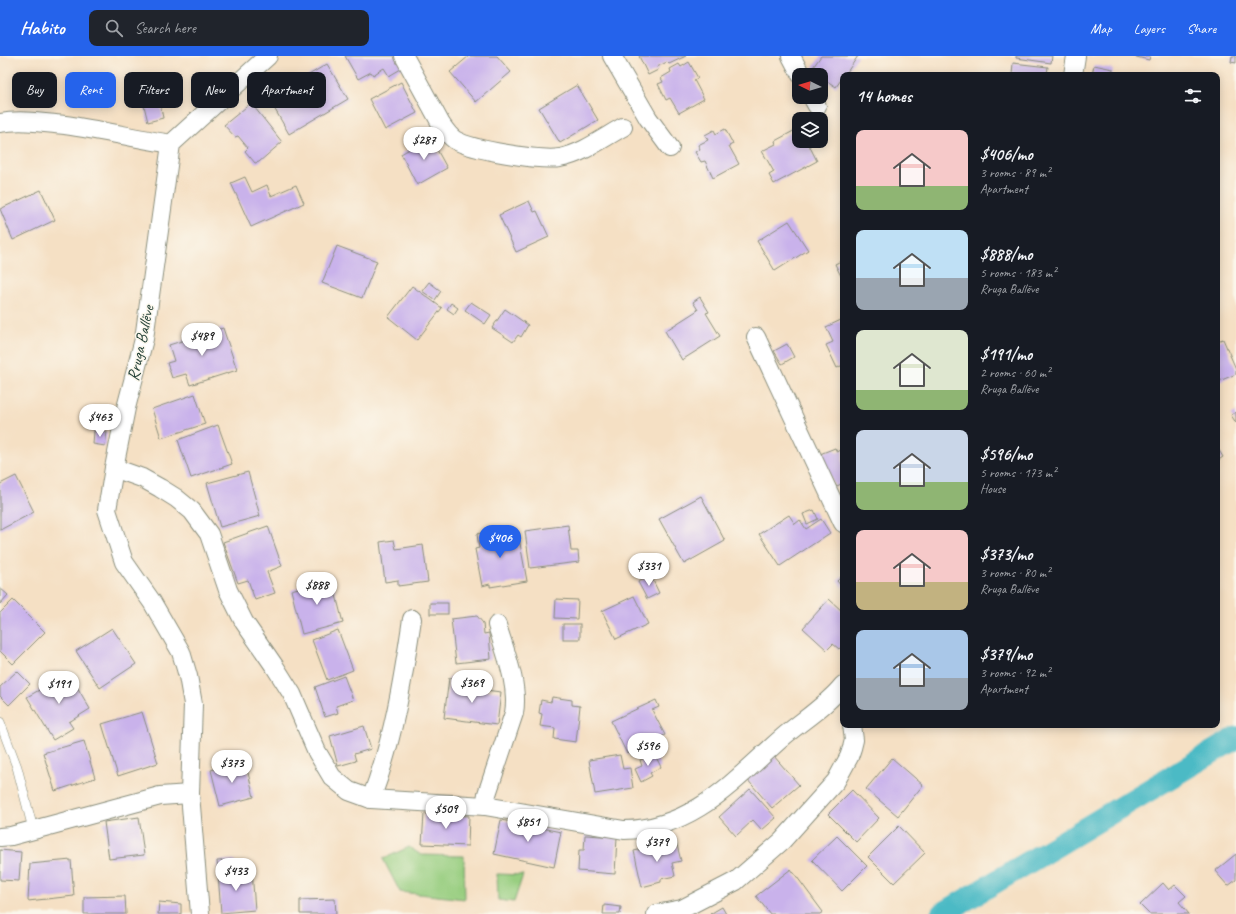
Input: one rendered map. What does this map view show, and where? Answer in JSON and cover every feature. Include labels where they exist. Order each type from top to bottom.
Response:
[{"type":"street","points":[[0,123],[43,122],[171,144],[268,56]]},
{"type":"street","points":[[404,56],[441,124],[454,139],[461,143],[498,152],[560,158],[584,149],[623,127]]},
{"type":"street","points":[[612,56],[648,118],[670,148]]},
{"type":"street","points":[[791,56],[797,68]]},
{"type":"street","points":[[1074,72],[1076,56]]},
{"type":"street","name":"Rruga Ballëve","points":[[171,144],[144,339],[126,408],[107,510],[124,562],[152,602],[181,652],[188,676],[193,704],[190,794],[200,914]]},
{"type":"street","points":[[756,337],[840,517]]},
{"type":"street","points":[[114,468],[142,478],[160,488],[192,511],[209,534],[228,590],[244,622],[292,694],[320,758],[332,777],[349,791],[372,799],[485,806],[624,830],[638,830],[671,822],[701,807],[719,794],[784,736],[840,695]]},
{"type":"street","points":[[372,799],[380,776],[397,712],[412,619]]},
{"type":"street","points":[[485,806],[487,794],[514,713],[516,702],[497,625]]},
{"type":"street","points":[[656,914],[682,909],[736,881],[782,841],[836,781],[852,748],[854,740],[852,728]]},
{"type":"street","points":[[0,837],[11,836],[160,796],[190,794]]},
{"type":"lane","points":[[0,722],[17,767],[33,829]]},
{"type":"green space","points":[[409,847],[421,855],[464,856],[465,899],[400,892],[383,859]]},
{"type":"green space","points":[[497,874],[523,875],[514,902],[498,900]]},
{"type":"building","points":[[345,56],[400,56],[406,66],[389,76],[384,68],[373,75],[371,72],[358,79]]},
{"type":"building","points":[[469,56],[497,56],[511,72],[476,102],[450,72]]},
{"type":"building","points":[[639,56],[686,56],[669,64],[667,62],[657,67],[658,70],[648,75]]},
{"type":"building","points":[[821,56],[858,56],[847,72],[840,72],[840,81],[836,87],[828,82],[828,68],[812,68]]},
{"type":"building","points":[[1016,56],[1052,56],[1051,63],[1016,58]]},
{"type":"building","points":[[1132,56],[1150,56],[1149,60]]},
{"type":"building","points":[[1232,56],[1236,56],[1236,63],[1231,62]]},
{"type":"building","points":[[689,62],[698,78],[694,80],[704,99],[679,113],[670,98],[666,100],[658,84],[663,82],[661,78],[671,72],[670,69],[679,64],[681,67]]},
{"type":"building","points":[[1013,63],[1048,67],[1047,72],[1012,72]]},
{"type":"building","points":[[327,64],[348,99],[289,134],[274,108],[326,108],[326,72],[314,72]]},
{"type":"building","points":[[1094,65],[1113,69],[1112,72],[1093,72]]},
{"type":"building","points":[[401,82],[417,113],[385,130],[369,99]]},
{"type":"building","points":[[577,85],[598,120],[560,143],[539,108]]},
{"type":"building","points":[[247,106],[247,108],[255,108],[282,142],[259,162],[255,163],[245,151],[248,148],[238,136],[235,137],[224,125]]},
{"type":"building","points":[[144,108],[161,108],[163,118],[148,122]]},
{"type":"building","points":[[725,129],[733,144],[729,146],[739,164],[713,178],[705,161],[701,162],[695,152],[700,149],[698,145],[708,140],[705,135],[714,130],[716,134]]},
{"type":"building","points":[[792,132],[792,148],[810,148],[817,161],[774,184],[769,175],[774,172],[762,151],[776,144],[775,141]]},
{"type":"building","points":[[430,137],[447,168],[417,185],[401,154]]},
{"type":"building","points":[[245,177],[252,192],[267,185],[271,196],[296,185],[304,203],[251,227],[231,183]]},
{"type":"building","points":[[41,190],[55,220],[13,240],[0,209]]},
{"type":"building","points":[[529,201],[534,212],[537,211],[549,237],[516,252],[499,215]]},
{"type":"building","points":[[789,221],[808,250],[775,271],[757,241]]},
{"type":"building","points":[[337,246],[377,261],[362,298],[322,283]]},
{"type":"building","points":[[840,262],[840,274],[835,264]]},
{"type":"building","points":[[429,282],[441,291],[435,300],[422,291]]},
{"type":"building","points":[[412,286],[442,308],[417,340],[388,317]]},
{"type":"building","points":[[700,297],[709,312],[706,313],[720,336],[682,360],[665,331],[698,310],[693,302]]},
{"type":"building","points":[[471,302],[491,315],[485,324],[465,310]]},
{"type":"building","points":[[451,303],[458,308],[454,314],[447,309]]},
{"type":"building","points":[[505,309],[528,325],[521,337],[518,335],[513,342],[492,328]]},
{"type":"building","points":[[840,320],[840,366],[837,368],[826,345],[833,342],[826,327]]},
{"type":"building","points":[[223,328],[237,370],[190,385],[186,374],[172,378],[167,363],[174,361],[169,345]]},
{"type":"building","points":[[1223,339],[1236,369],[1236,374],[1220,381],[1220,340]]},
{"type":"building","points":[[787,344],[794,357],[782,364],[774,351]]},
{"type":"building","points":[[195,394],[205,424],[161,438],[152,409]]},
{"type":"building","points":[[1236,412],[1236,423],[1231,415]]},
{"type":"building","points":[[218,425],[232,464],[191,478],[178,440]]},
{"type":"building","points":[[94,431],[107,432],[105,446],[93,444]]},
{"type":"building","points":[[835,448],[837,452],[840,450],[840,484],[835,487],[820,454]]},
{"type":"building","points":[[1220,452],[1223,457],[1220,459]]},
{"type":"building","points":[[248,472],[260,516],[220,527],[207,483]]},
{"type":"building","points":[[16,476],[34,512],[0,530],[0,484]]},
{"type":"building","points":[[701,496],[725,541],[684,564],[659,519]]},
{"type":"building","points":[[814,510],[818,519],[807,524],[803,514]]},
{"type":"building","points":[[789,515],[795,524],[800,520],[806,529],[821,519],[830,533],[780,566],[759,534]]},
{"type":"building","points":[[568,525],[571,551],[578,551],[579,562],[530,568],[525,531]]},
{"type":"building","points":[[268,526],[282,566],[267,572],[275,593],[255,600],[248,580],[238,583],[223,542]]},
{"type":"building","points":[[494,530],[495,537],[518,533],[527,581],[490,587],[490,584],[482,586],[475,549],[479,548],[477,534]]},
{"type":"building","points":[[394,540],[396,549],[423,545],[428,582],[398,586],[398,580],[385,582],[380,542]]},
{"type":"building","points":[[651,576],[659,593],[647,599],[638,582]]},
{"type":"building","points":[[332,579],[343,623],[302,634],[291,590]]},
{"type":"building","points":[[0,588],[8,595],[0,604]]},
{"type":"building","points":[[634,596],[648,624],[616,639],[602,611]]},
{"type":"building","points":[[556,599],[578,600],[577,619],[555,618]]},
{"type":"building","points":[[829,599],[840,609],[840,648],[839,649],[833,644],[827,650],[803,628]]},
{"type":"building","points":[[13,600],[45,632],[13,664],[0,651],[0,613]]},
{"type":"building","points":[[430,603],[448,603],[448,614],[430,614]]},
{"type":"building","points":[[477,616],[483,623],[484,634],[489,633],[491,659],[456,663],[451,619]]},
{"type":"building","points":[[563,624],[580,624],[580,639],[563,639]]},
{"type":"building","points":[[112,628],[136,664],[100,688],[76,651]]},
{"type":"building","points":[[338,630],[353,670],[327,680],[312,640]]},
{"type":"building","points":[[17,671],[30,684],[9,705],[0,696],[0,687]]},
{"type":"building","points":[[69,673],[90,709],[69,722],[73,728],[53,740],[27,697]]},
{"type":"building","points":[[344,676],[353,700],[336,706],[338,713],[325,717],[315,687]]},
{"type":"building","points":[[449,678],[463,680],[462,687],[501,692],[497,725],[444,718]]},
{"type":"building","points":[[552,697],[572,700],[572,705],[580,706],[576,742],[554,739],[555,728],[540,726],[542,714],[539,713],[541,700],[551,702]]},
{"type":"building","points":[[656,700],[659,707],[652,710],[665,735],[655,740],[657,744],[632,756],[630,752],[627,754],[611,721]]},
{"type":"building","points":[[142,712],[158,763],[118,776],[102,724]]},
{"type":"building","points":[[364,726],[371,749],[354,754],[356,761],[338,766],[330,736]]},
{"type":"building","points":[[84,741],[95,778],[55,791],[43,753]]},
{"type":"building","points":[[654,753],[661,767],[650,773],[652,776],[641,782],[635,769],[642,766],[640,760]]},
{"type":"building","points":[[620,755],[623,769],[630,768],[633,788],[595,794],[589,760]]},
{"type":"building","points":[[773,755],[799,785],[772,808],[746,778]]},
{"type":"building","points":[[892,758],[923,785],[898,816],[866,789]]},
{"type":"building","points":[[245,761],[254,797],[220,806],[211,770]]},
{"type":"building","points":[[750,789],[776,818],[762,830],[753,820],[736,836],[719,817]]},
{"type":"building","points":[[852,790],[879,818],[856,842],[828,814]]},
{"type":"building","points":[[424,814],[469,816],[468,846],[422,844]]},
{"type":"building","points":[[139,817],[144,855],[109,859],[104,822]]},
{"type":"building","points":[[501,820],[561,832],[554,867],[494,854]]},
{"type":"building","points":[[899,826],[925,853],[894,883],[868,857]]},
{"type":"building","points":[[585,835],[617,837],[615,874],[578,871],[579,850],[584,850]]},
{"type":"building","points":[[837,836],[867,866],[842,891],[812,860]]},
{"type":"building","points":[[676,841],[681,861],[672,863],[675,876],[661,879],[661,882],[642,887],[634,851]]},
{"type":"building","points":[[0,850],[21,852],[19,881],[0,880]]},
{"type":"building","points":[[1236,854],[1236,880],[1228,886],[1215,871]]},
{"type":"building","points":[[71,860],[74,896],[28,901],[30,864]]},
{"type":"building","points":[[235,860],[235,870],[218,871],[217,861]]},
{"type":"building","points":[[791,869],[823,912],[820,914],[770,914],[756,896]]},
{"type":"building","points":[[252,871],[255,910],[221,913],[218,874]]},
{"type":"building","points":[[1163,883],[1169,890],[1175,885],[1186,896],[1179,902],[1189,914],[1149,914],[1140,905]]},
{"type":"building","points":[[125,896],[126,914],[84,914],[84,897]]},
{"type":"building","points":[[335,899],[336,914],[300,914],[300,900]]},
{"type":"building","points":[[159,902],[181,904],[181,914],[158,914]]},
{"type":"building","points":[[604,905],[621,907],[620,914],[603,914]]},
{"type":"building","points":[[722,907],[726,914],[710,914]]},
{"type":"waterway","points":[[942,914],[1236,738]]}]
